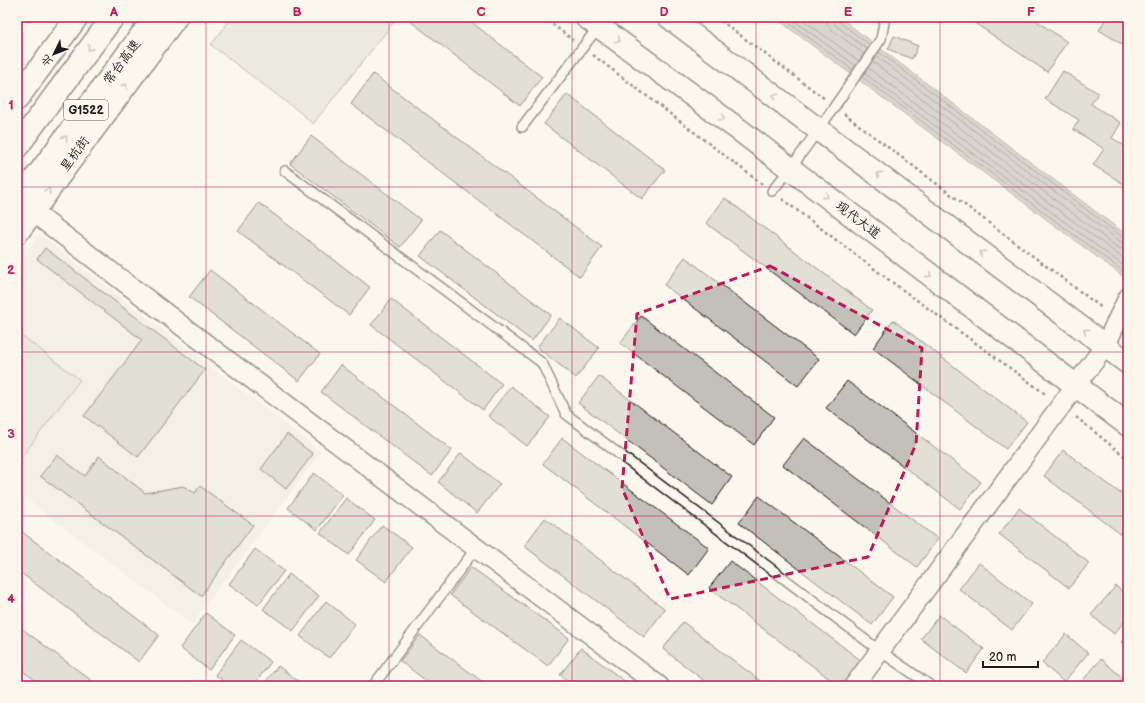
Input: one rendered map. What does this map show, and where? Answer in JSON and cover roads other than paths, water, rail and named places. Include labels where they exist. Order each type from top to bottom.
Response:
[{"type":"main road","points":[[17,99],[77,17]]},
{"type":"main road","name":"G1522","points":[[17,147],[113,17]]},
{"type":"main road","name":"常台高速","points":[[25,207],[155,17]]},
{"type":"main road","name":"星杭街","points":[[17,233],[25,207],[176,17]]},
{"type":"main road","points":[[669,17],[1128,363]]},
{"type":"main road","name":"现代大道","points":[[593,22],[1128,425]]},
{"type":"street","points":[[25,207],[659,686]]},
{"type":"street","points":[[854,686],[1105,346],[1128,298]]},
{"type":"lane","points":[[772,191],[819,129],[881,39],[885,17]]},
{"type":"lane","points":[[522,128],[583,48],[593,22]]},
{"type":"lane","points":[[285,171],[542,362],[566,414],[880,651],[931,686]]},
{"type":"lane","points":[[373,686],[476,548]]},
{"type":"water","points":[[774,17],[839,17],[1128,236],[1128,280]]}]
